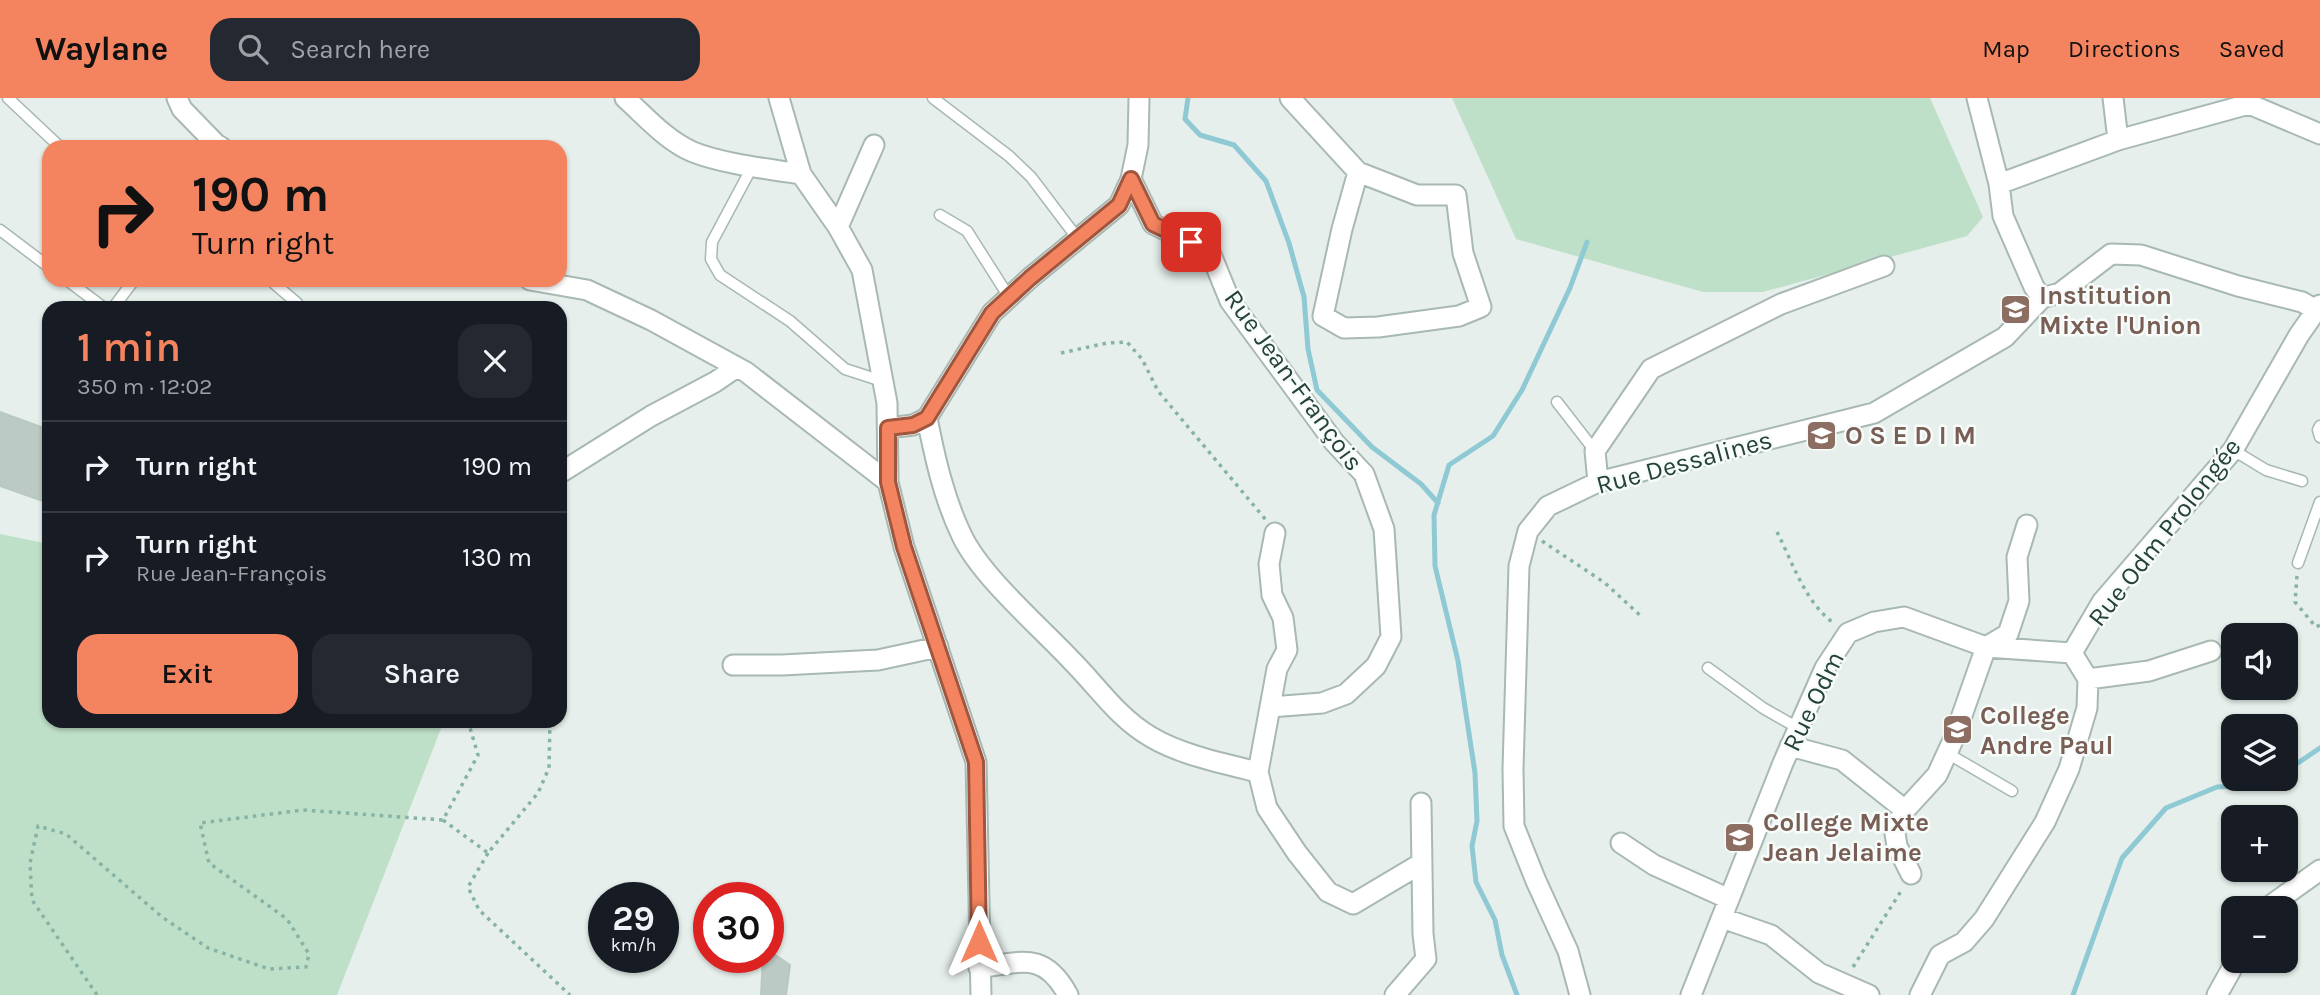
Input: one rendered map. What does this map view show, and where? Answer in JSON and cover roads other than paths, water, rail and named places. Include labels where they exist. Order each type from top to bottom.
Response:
[{"type":"street","points":[[177,98],[182,109],[212,140]]},
{"type":"street","points":[[625,98],[666,135],[693,152],[752,167],[801,174]]},
{"type":"street","points":[[779,98],[801,174],[838,227],[862,270],[887,403],[888,482],[904,547],[976,762],[981,995]]},
{"type":"street","points":[[888,428],[913,425],[927,418],[992,313],[1119,205],[1131,179],[1138,145],[1139,98]]},
{"type":"street","points":[[1290,98],[1358,172],[1417,195],[1456,195],[1463,253],[1481,307],[1460,316],[1378,327],[1344,328],[1324,316],[1342,229],[1358,172]]},
{"type":"street","points":[[1978,98],[1999,184],[2003,216],[2034,287],[2042,298],[2060,293],[2111,254],[2121,254],[2141,255],[2238,286],[2318,307]]},
{"type":"street","points":[[2113,98],[2118,140]]},
{"type":"street","points":[[1999,184],[2118,140],[2250,101],[2320,135]]},
{"type":"street","points":[[838,227],[874,145]]},
{"type":"street","name":"Rue Jean-François","points":[[1131,179],[1153,224],[1210,252],[1230,301],[1334,442],[1364,474],[1384,529],[1391,637],[1376,666],[1346,694],[1312,704],[1270,707]]},
{"type":"street","points":[[1598,482],[1595,451],[1651,369],[1781,304],[1884,266]]},
{"type":"street","points":[[567,286],[587,289],[737,367],[888,482]]},
{"type":"street","name":"Rue Dessalines","points":[[1580,995],[1568,951],[1514,826],[1519,566],[1528,530],[1548,506],[1598,482],[1874,413],[2005,337],[2042,298]]},
{"type":"street","name":"Rue Odm Prolongée","points":[[2073,653],[2102,602],[2233,450],[2318,307]]},
{"type":"street","points":[[567,469],[651,415],[715,382],[737,367]]},
{"type":"street","points":[[927,418],[936,464],[962,537],[988,574],[1078,666],[1112,707],[1152,738],[1206,759],[1258,772]]},
{"type":"street","points":[[1911,874],[1897,846],[1894,827],[1905,810],[1937,775],[1986,647],[2008,634],[2019,601],[2017,557],[2027,525]]},
{"type":"street","points":[[1275,533],[1269,564],[1272,595],[1283,618],[1287,650],[1277,669],[1258,772],[1267,808],[1297,853],[1328,892],[1353,904],[1422,863]]},
{"type":"street","name":"Rue Odm","points":[[1691,995],[1794,737],[1825,668],[1848,633],[1874,622],[1905,617],[1986,647],[2073,653]]},
{"type":"street","points":[[733,665],[878,660],[938,647]]},
{"type":"street","points":[[2088,679],[2149,671],[2211,651]]},
{"type":"street","points":[[1920,995],[1940,956],[1964,942],[1984,919],[2045,822],[2069,769],[2087,708],[2088,679],[2073,653]]},
{"type":"street","points":[[1794,737],[1842,760],[1905,810]]},
{"type":"street","points":[[1395,995],[1426,959],[1423,934],[1421,803]]},
{"type":"street","points":[[1621,843],[1654,865],[1729,899]]},
{"type":"street","points":[[2284,896],[2320,870]]},
{"type":"street","points":[[1721,918],[1771,935],[1819,973],[1869,995]]},
{"type":"street","points":[[979,968],[1034,961],[1048,969],[1062,983],[1068,995]]},
{"type":"street","points":[[2217,995],[2229,973]]},
{"type":"lane","points":[[8,98],[53,140]]},
{"type":"lane","points":[[933,98],[1009,156],[1031,177],[1078,239]]},
{"type":"lane","points":[[752,167],[712,242],[711,260],[720,275],[789,321],[845,369],[882,381]]},
{"type":"lane","points":[[940,215],[967,231],[1009,297]]},
{"type":"lane","points":[[0,230],[42,262]]},
{"type":"lane","points":[[76,287],[95,301]]},
{"type":"lane","points":[[278,287],[295,301]]},
{"type":"lane","points":[[1557,402],[1595,451]]},
{"type":"lane","points":[[2320,426],[2320,437]]},
{"type":"lane","points":[[2233,450],[2266,470],[2302,481]]},
{"type":"lane","points":[[2298,563],[2320,502]]},
{"type":"lane","points":[[1708,668],[1763,708],[1794,737]]},
{"type":"lane","points":[[1947,753],[2012,791]]},
{"type":"waterway","points":[[1188,98],[1185,119],[1200,135],[1234,145],[1266,181],[1289,243],[1304,297],[1308,349],[1317,390],[1372,447],[1421,484],[1438,503]]},
{"type":"waterway","points":[[1517,995],[1502,955],[1495,920],[1476,882],[1472,846],[1477,821],[1475,773],[1458,661],[1435,566],[1434,515],[1449,465],[1493,436],[1522,390],[1570,288],[1587,242]]},
{"type":"waterway","points":[[2298,763],[2320,748]]},
{"type":"waterway","points":[[2073,995],[2122,858],[2166,808],[2221,787]]},
{"type":"place","name":"Institution Mixte l'Union","points":[[2016,310]]},
{"type":"place","name":"O S E D I M","points":[[1822,435]]},
{"type":"place","name":"College Andre Paul","points":[[1957,730]]},
{"type":"place","name":"College Mixte Jean Jelaime","points":[[1740,837]]}]
